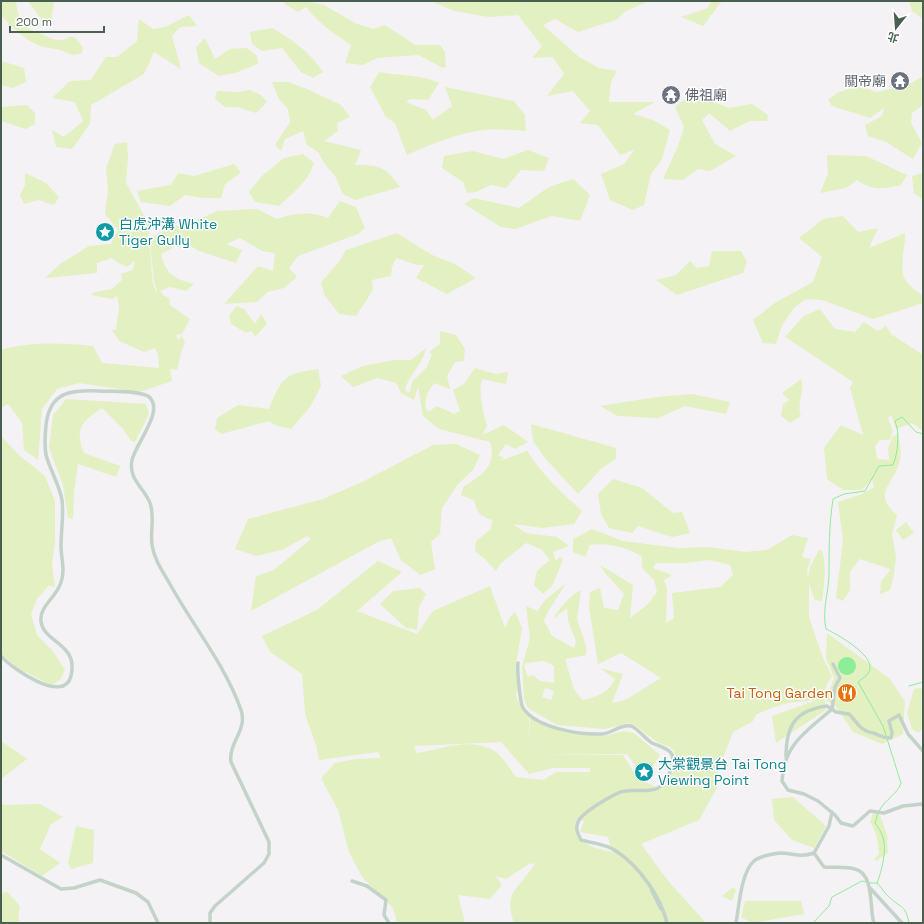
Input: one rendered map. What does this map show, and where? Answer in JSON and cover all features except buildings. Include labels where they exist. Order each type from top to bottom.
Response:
[{"type":"street","points":[[1,656],[16,669],[49,687],[63,685],[69,681],[71,676],[71,665],[68,650],[46,632],[41,622],[42,611],[58,591],[63,575],[61,547],[63,508],[58,485],[45,447],[47,419],[51,406],[61,396],[74,391],[148,396],[154,402],[154,411],[134,455],[131,466],[133,477],[151,506],[152,546],[156,560],[184,610],[214,655],[241,710],[242,727],[232,749],[232,762],[269,842],[269,854],[264,863],[215,906],[210,913],[210,923]]},
{"type":"street","points":[[518,663],[520,701],[526,712],[534,717],[555,728],[602,734],[625,725],[631,726],[650,742],[670,752],[673,758],[671,768],[665,781],[659,787],[621,792],[590,809],[578,822],[577,830],[580,840],[616,850],[635,867],[649,886],[666,917],[667,923]]},
{"type":"street","points":[[786,757],[799,737],[832,709],[835,687],[840,678],[833,664]]},
{"type":"street","points":[[923,751],[908,734],[899,716],[889,721],[892,733],[891,738],[882,738],[874,733],[863,730],[849,714],[838,713],[827,706],[812,708],[798,716],[786,743],[786,757],[782,781],[788,790],[804,794],[818,801],[832,812],[841,823],[855,826],[870,811],[884,813],[903,806],[923,804]]},
{"type":"street","points":[[736,923],[746,872],[754,861],[769,855],[782,853],[803,856],[814,853],[829,826],[832,812]]},
{"type":"street","points":[[814,853],[824,867],[837,869],[844,867],[860,871],[864,875],[869,887],[874,923]]},
{"type":"street","points":[[1,855],[61,889],[74,888],[100,880],[120,889],[136,893],[148,902],[158,923]]},
{"type":"street","points":[[352,881],[367,886],[386,900],[384,914],[389,923]]},
{"type":"street","points":[[869,887],[902,923]]},
{"type":"shaded area","points":[[1,1],[16,1],[21,20],[33,30],[56,40],[63,40],[71,37],[76,38],[83,48],[82,53],[75,55],[70,54],[57,49],[40,46],[29,40],[1,16]]},
{"type":"shaded area","points":[[28,1],[54,1],[51,22],[45,24]]},
{"type":"shaded area","points":[[290,1],[303,1],[324,5],[355,23],[373,29],[385,25],[415,45],[440,45],[445,52],[446,67],[443,68],[418,55],[377,58],[363,65],[345,63],[351,45],[327,28],[306,7],[298,12],[283,3]]},
{"type":"shaded area","points":[[431,1],[649,1],[626,11],[616,20],[578,32],[555,19],[543,25],[579,57],[599,68],[617,71],[611,82],[609,102],[655,102],[633,114],[653,120],[670,130],[662,159],[651,174],[644,205],[633,210],[610,200],[601,174],[624,164],[634,150],[620,155],[598,125],[580,123],[590,111],[573,91],[547,96],[564,74],[553,57],[532,58],[542,46],[518,15],[489,17],[454,11]]},
{"type":"shaded area","points":[[711,1],[722,1],[703,26],[681,17],[708,8]]},
{"type":"shaded area","points":[[909,1],[923,1],[923,19],[912,11]]},
{"type":"shaded area","points":[[189,15],[197,26],[180,27],[172,36],[181,69],[154,52],[144,74],[91,105],[90,124],[72,149],[56,147],[52,130],[64,137],[83,121],[75,102],[52,98],[70,81],[91,80],[106,57],[117,57],[137,41],[139,19],[153,29],[165,27]]},
{"type":"shaded area","points":[[272,28],[300,47],[312,58],[323,72],[313,78],[301,72],[282,48],[262,51],[252,44],[250,32]]},
{"type":"shaded area","points":[[205,38],[215,59],[230,49],[247,48],[257,56],[258,64],[235,73],[219,76],[199,63],[196,47]]},
{"type":"shaded area","points":[[1,61],[24,68],[26,82],[12,88],[1,85]]},
{"type":"shaded area","points":[[379,72],[424,78],[439,83],[428,100],[410,99],[406,102],[426,110],[433,120],[452,106],[445,87],[514,101],[525,115],[526,131],[477,131],[441,141],[407,155],[395,123],[386,117],[370,87]]},
{"type":"shaded area","points":[[923,76],[923,105],[912,113],[911,123],[922,143],[913,159],[886,142],[868,136],[865,125],[882,116],[884,108],[870,118],[832,106],[828,100],[837,93],[858,86],[877,92],[908,85]]},
{"type":"shaded area","points":[[272,82],[288,82],[341,105],[350,117],[337,123],[338,131],[324,141],[361,150],[355,165],[371,165],[381,168],[390,175],[400,187],[355,200],[343,194],[335,176],[324,163],[318,152],[307,145],[303,131],[285,139],[281,151],[275,145],[290,122],[288,109],[279,99]]},
{"type":"shaded area","points":[[250,90],[261,95],[267,102],[256,113],[238,107],[225,107],[215,99],[217,91],[237,92]]},
{"type":"shaded area","points":[[692,93],[729,108],[752,104],[768,115],[767,121],[750,121],[730,131],[709,113],[702,120],[715,144],[736,156],[710,171],[698,169],[683,180],[663,179],[678,146],[684,127],[675,107]]},
{"type":"shaded area","points":[[27,105],[35,113],[35,124],[26,129],[1,121],[1,107]]},
{"type":"shaded area","points":[[127,142],[128,158],[126,183],[148,223],[149,234],[147,240],[151,254],[153,282],[158,295],[154,281],[150,241],[152,237],[173,226],[191,223],[217,211],[257,209],[277,219],[290,215],[302,214],[315,214],[328,218],[340,201],[356,207],[365,228],[358,234],[298,256],[289,268],[297,277],[284,288],[267,292],[257,302],[224,304],[258,266],[273,271],[275,253],[262,251],[240,238],[226,244],[242,250],[236,263],[199,251],[184,242],[161,254],[165,266],[172,275],[176,278],[194,284],[186,291],[170,287],[160,291],[163,295],[169,298],[170,305],[190,319],[182,334],[176,335],[178,340],[182,336],[185,343],[177,370],[170,369],[172,381],[139,392],[79,383],[57,389],[42,409],[38,460],[24,450],[22,423],[8,404],[1,408],[1,350],[35,344],[93,346],[102,363],[159,368],[158,354],[155,348],[144,352],[119,341],[112,330],[116,329],[119,307],[117,296],[112,299],[91,295],[95,292],[112,289],[122,280],[121,274],[133,270],[135,261],[127,267],[118,263],[112,258],[97,263],[97,273],[45,278],[60,264],[89,246],[111,244],[118,230],[105,214],[108,190],[106,168],[115,144]]},
{"type":"shaded area","points":[[528,150],[549,158],[544,171],[521,170],[506,188],[491,185],[476,192],[467,193],[463,182],[442,168],[444,156],[473,151],[503,159]]},
{"type":"shaded area","points":[[303,154],[314,163],[308,176],[294,192],[279,206],[255,202],[249,192],[262,176],[284,158]]},
{"type":"shaded area","points":[[827,155],[866,156],[907,175],[901,185],[878,188],[862,184],[857,180],[846,188],[820,193],[828,174]]},
{"type":"shaded area","points":[[234,164],[241,173],[225,184],[221,198],[202,198],[185,195],[170,206],[141,202],[137,191],[171,185],[178,173],[194,176]]},
{"type":"shaded area","points":[[25,173],[46,183],[59,197],[54,205],[39,200],[24,204],[20,195],[25,185]]},
{"type":"shaded area","points":[[923,173],[923,200],[914,193],[912,176]]},
{"type":"shaded area","points":[[573,179],[590,195],[580,221],[552,216],[515,229],[501,227],[464,204],[474,198],[519,208],[549,187]]},
{"type":"shaded area","points":[[843,216],[858,232],[878,228],[869,248],[905,233],[902,266],[904,277],[913,288],[923,296],[923,303],[873,319],[822,300],[806,299],[794,308],[782,325],[776,344],[763,343],[753,320],[775,303],[813,282],[822,257],[799,238],[823,219]]},
{"type":"shaded area","points":[[397,233],[432,255],[455,264],[476,278],[447,294],[416,278],[424,265],[417,265],[396,258],[392,267],[391,276],[372,280],[373,290],[356,316],[339,314],[324,294],[321,282],[339,262],[346,250]]},
{"type":"shaded area","points":[[712,251],[741,251],[747,262],[743,273],[677,295],[656,280],[676,275],[690,261],[697,268],[709,266]]},
{"type":"shaded area","points":[[237,306],[244,309],[255,324],[261,314],[267,324],[255,337],[252,331],[246,333],[231,324],[229,315]]},
{"type":"shaded area","points":[[820,309],[835,329],[855,332],[864,322],[878,331],[886,326],[891,334],[923,355],[923,431],[912,423],[896,429],[891,415],[888,418],[893,431],[890,440],[880,440],[875,446],[877,459],[889,460],[888,448],[893,436],[898,434],[901,456],[898,468],[885,494],[889,507],[897,515],[892,534],[896,557],[890,590],[880,594],[881,581],[890,569],[860,559],[850,572],[850,590],[843,601],[836,598],[843,541],[838,502],[860,495],[874,487],[872,479],[862,490],[843,490],[827,479],[824,448],[841,425],[863,435],[850,388],[853,382],[785,337],[804,316]]},
{"type":"shaded area","points":[[440,331],[456,335],[465,349],[464,361],[455,362],[447,376],[450,389],[434,383],[427,394],[425,406],[428,412],[437,406],[454,414],[460,411],[453,390],[464,384],[475,368],[496,374],[508,372],[506,384],[482,379],[481,397],[487,426],[482,435],[504,425],[528,442],[515,449],[506,444],[498,455],[504,458],[500,461],[527,451],[545,476],[582,511],[574,524],[542,528],[513,524],[526,533],[557,537],[569,546],[553,552],[556,561],[560,557],[563,560],[552,586],[543,594],[534,585],[537,571],[550,560],[541,549],[526,543],[500,564],[496,571],[475,551],[476,541],[491,529],[492,520],[480,513],[476,508],[474,500],[461,495],[464,486],[477,478],[490,463],[492,450],[490,442],[439,429],[423,416],[418,387],[414,400],[401,393],[396,383],[378,378],[353,387],[341,376],[363,366],[394,360],[411,360],[426,348],[422,360],[407,385],[405,391],[410,392],[412,382],[427,367],[432,354],[429,352],[440,344]]},
{"type":"shaded area","points":[[318,369],[321,386],[310,407],[291,429],[275,425],[269,421],[221,434],[215,429],[217,418],[238,405],[269,409],[277,390],[286,379],[291,375]]},
{"type":"shaded area","points":[[801,379],[802,389],[799,407],[801,416],[790,423],[781,416],[783,404],[789,400],[782,393]]},
{"type":"shaded area","points":[[692,394],[730,402],[726,414],[685,406],[658,418],[618,416],[600,406],[657,397]]},
{"type":"shaded area","points":[[66,399],[146,404],[149,414],[135,442],[131,441],[124,430],[102,408],[89,417],[85,422],[80,432],[81,445],[84,453],[120,466],[116,477],[78,464],[74,492],[73,519],[68,518],[63,485],[49,448],[53,415]]},
{"type":"shaded area","points":[[531,424],[616,448],[616,459],[602,468],[578,494],[545,458],[533,441]]},
{"type":"shaded area","points":[[1,436],[18,454],[45,476],[55,501],[55,543],[52,564],[55,588],[49,585],[37,599],[31,614],[37,635],[52,650],[65,670],[60,680],[51,685],[16,667],[1,654]]},
{"type":"shaded area","points":[[456,444],[480,455],[473,470],[458,484],[442,508],[440,534],[431,542],[435,569],[420,575],[401,560],[391,538],[378,542],[251,611],[256,576],[274,570],[311,539],[307,536],[284,549],[257,556],[235,549],[248,519],[323,499],[362,482],[433,445]]},
{"type":"shaded area","points":[[613,479],[642,488],[673,513],[682,512],[690,533],[672,537],[638,526],[632,533],[609,528],[601,514],[598,494]]},
{"type":"shaded area","points":[[906,522],[914,533],[903,540],[896,530]]},
{"type":"shaded area","points":[[592,529],[623,541],[678,548],[708,547],[745,552],[767,550],[792,535],[808,538],[802,557],[811,559],[807,570],[808,577],[810,567],[819,550],[822,550],[824,556],[825,576],[822,601],[815,600],[809,584],[809,617],[823,658],[832,676],[827,684],[822,699],[826,699],[834,678],[826,658],[827,633],[889,678],[905,701],[903,734],[882,744],[853,732],[836,707],[825,700],[826,710],[776,743],[772,716],[817,700],[788,703],[775,707],[757,714],[752,722],[733,732],[719,769],[717,788],[699,820],[641,844],[669,882],[706,923],[514,923],[510,903],[512,896],[535,863],[529,864],[506,879],[496,876],[502,885],[490,899],[458,895],[465,923],[397,923],[393,908],[362,877],[349,852],[338,810],[321,778],[335,763],[356,759],[381,758],[378,752],[319,760],[316,745],[305,714],[302,674],[270,652],[262,636],[317,610],[378,561],[402,572],[357,611],[417,634],[433,611],[490,586],[505,628],[510,617],[515,612],[522,628],[516,666],[519,683],[516,696],[524,713],[529,717],[529,745],[530,716],[564,732],[604,736],[624,731],[634,733],[660,755],[648,774],[642,775],[627,754],[534,754],[623,755],[638,779],[661,789],[665,785],[674,766],[676,760],[674,751],[670,747],[657,742],[629,723],[605,729],[557,725],[531,710],[526,705],[524,698],[522,667],[530,638],[526,606],[538,611],[544,601],[565,584],[544,621],[552,636],[574,648],[576,641],[568,621],[567,608],[553,619],[565,603],[581,590],[577,619],[586,646],[586,655],[565,659],[574,689],[582,700],[602,694],[609,688],[615,679],[600,668],[623,674],[612,703],[625,700],[661,678],[621,653],[598,664],[589,607],[590,592],[600,588],[604,608],[618,610],[624,594],[605,573],[600,565],[633,585],[630,618],[647,605],[657,592],[654,580],[642,568],[642,557],[631,550],[617,546],[596,544],[590,545],[585,557],[573,552],[573,539]],"holes":[[[710,560],[730,565],[733,575],[720,587],[672,593],[674,618],[666,623],[667,588],[664,580],[672,575],[653,568],[656,563],[684,563]],[[544,661],[554,666],[554,683],[540,681],[533,675],[528,677],[524,666],[526,663]],[[545,688],[554,691],[551,700],[542,697]],[[501,742],[529,774],[553,768],[590,768],[590,772],[556,772],[543,780],[516,777],[499,754],[487,747],[477,745],[457,745],[417,753],[414,746]],[[576,819],[584,821],[580,832],[608,837],[612,852],[585,843],[577,834],[575,827]]]},
{"type":"shaded area","points":[[420,588],[426,594],[419,607],[417,630],[406,628],[380,604],[393,591]]},
{"type":"shaded area","points":[[847,657],[853,660],[856,666],[853,672],[847,675],[841,672],[838,666],[841,660]]},
{"type":"shaded area","points":[[914,689],[923,689],[923,728],[918,733],[912,729],[907,713]]},
{"type":"shaded area","points":[[1,741],[27,759],[1,779]]},
{"type":"shaded area","points":[[793,797],[826,826],[814,848],[792,840],[774,820],[772,799]]},
{"type":"shaded area","points":[[40,804],[63,817],[51,824],[40,849],[60,863],[42,876],[1,851],[1,805]]},
{"type":"shaded area","points":[[873,813],[880,815],[889,841],[887,839],[888,853],[876,861],[874,859],[879,854],[878,841],[876,833],[870,822]]},
{"type":"shaded area","points":[[76,826],[94,830],[93,863],[71,869],[68,863]]},
{"type":"shaded area","points":[[733,887],[736,890],[732,901],[722,896]]},
{"type":"shaded area","points":[[7,892],[20,906],[18,917],[20,923],[1,923],[1,893]]},
{"type":"shaded area","points":[[745,901],[801,901],[804,914],[752,923],[741,917]]},
{"type":"waterway","points":[[879,811],[897,791],[901,783],[883,726],[858,682],[869,672],[869,663],[866,657],[853,645],[826,629],[825,609],[829,576],[833,499],[844,494],[865,491],[879,466],[893,465],[898,443],[898,431],[895,421],[902,417],[916,432],[923,434]]},
{"type":"waterway","points":[[909,686],[923,682]]},
{"type":"waterway","points":[[877,883],[881,872],[884,854],[883,837],[875,823],[878,813]]},
{"type":"waterway","points":[[813,923],[829,906],[832,897],[862,881],[866,882]]},
{"type":"waterway","points":[[869,883],[877,883],[888,896],[904,910],[909,923]]},
{"type":"place","name":"關帝廟","points":[[900,81]]},
{"type":"place","name":"佛祖廟","points":[[671,95]]},
{"type":"place","name":"白虎沖溝 White Tiger Gully","points":[[105,232]]},
{"type":"place","name":"Tai Tong Garden","points":[[847,693]]},
{"type":"place","name":"大棠觀景台 Tai Tong Viewing Point","points":[[644,772]]}]
